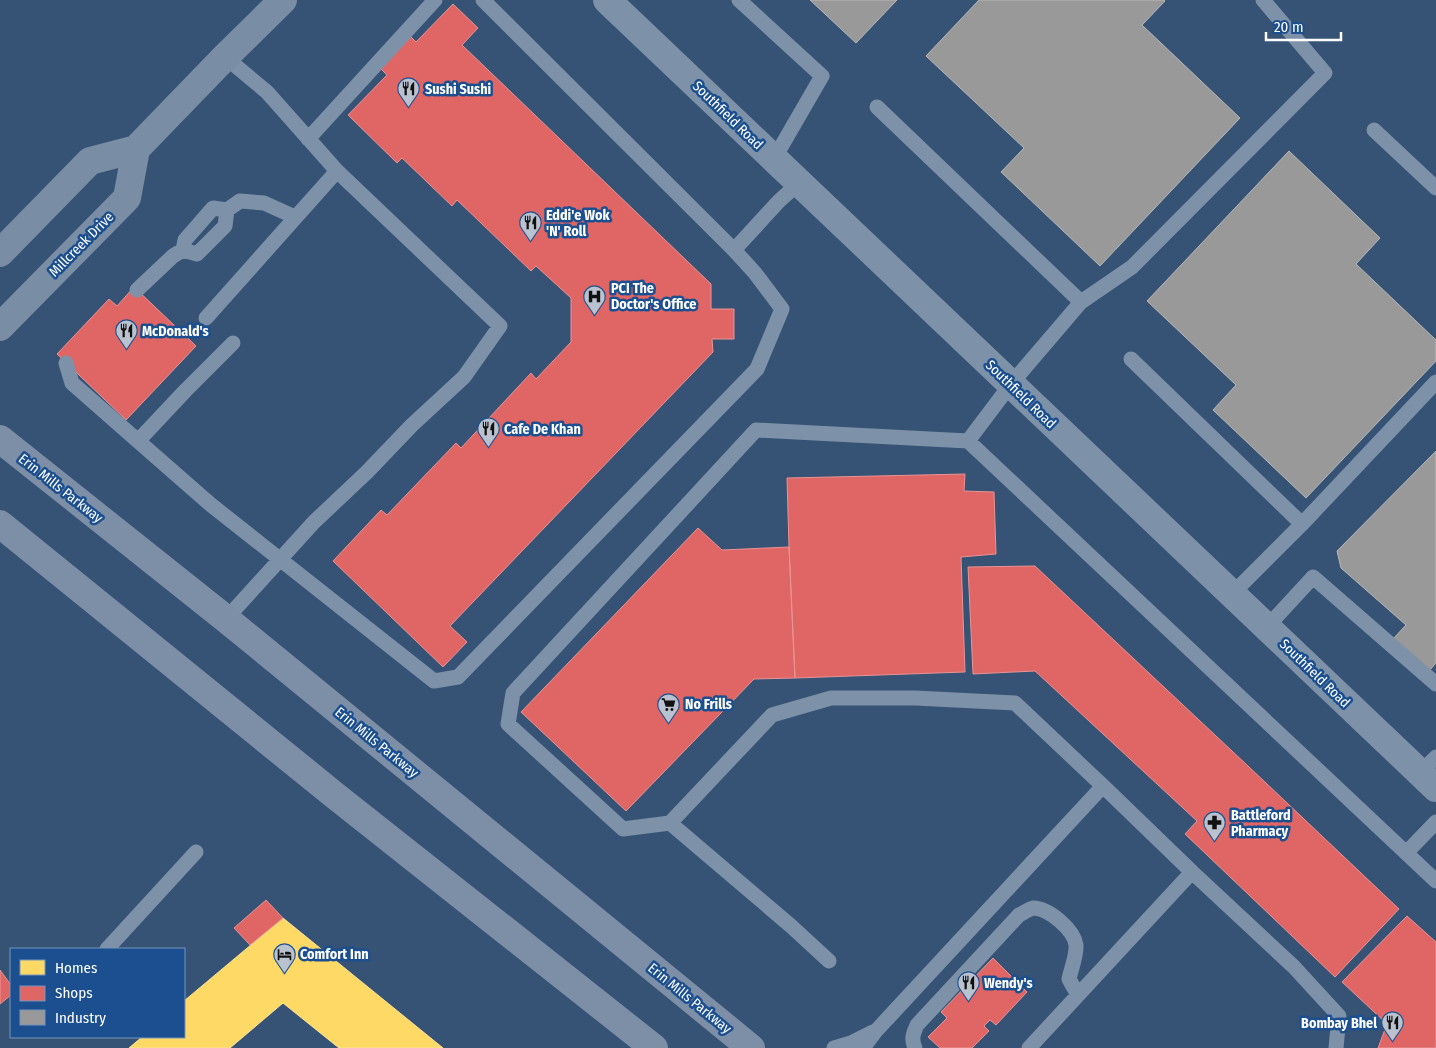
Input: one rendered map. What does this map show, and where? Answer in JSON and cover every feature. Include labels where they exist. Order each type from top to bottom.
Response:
[{"type":"main road","name":"Erin Mills Parkway","points":[[0,440],[226,619],[751,1048]]},
{"type":"main road","points":[[3,528],[333,794],[654,1048]]},
{"type":"street","points":[[0,253],[90,161],[136,149],[283,0]]},
{"type":"street","name":"Southfield Road","points":[[607,0],[1267,627],[1431,773]]},
{"type":"street","name":"Millcreek Drive","points":[[0,326],[127,198],[136,149]]},
{"type":"lane","points":[[308,139],[435,0]]},
{"type":"lane","points":[[66,363],[72,383],[210,504],[434,681],[458,677],[757,368],[782,309],[755,273],[734,250],[483,0]]},
{"type":"lane","points":[[739,0],[822,76],[774,159]]},
{"type":"lane","points":[[968,441],[1011,384],[1082,302],[1132,267],[1326,73],[1263,0]]},
{"type":"lane","points":[[225,57],[267,92],[337,171],[500,326],[464,377],[412,425],[367,472],[314,522],[226,619]]},
{"type":"lane","points":[[877,107],[1082,302]]},
{"type":"lane","points":[[1374,130],[1436,188]]},
{"type":"lane","points":[[206,318],[337,171]]},
{"type":"lane","points":[[734,250],[778,201],[799,182]]},
{"type":"lane","points":[[137,290],[173,256],[183,250],[185,240],[213,208],[227,210],[240,201],[264,203],[295,217]]},
{"type":"lane","points":[[138,441],[233,343]]},
{"type":"lane","points":[[1132,359],[1302,524]]},
{"type":"lane","points":[[1232,594],[1302,524],[1436,382]]},
{"type":"lane","points":[[1336,1048],[1339,1016],[1294,967],[1014,703],[916,698],[831,698],[772,715],[670,823],[623,829],[508,724],[513,693],[756,430],[968,441],[1436,880]]},
{"type":"lane","points":[[1267,627],[1313,577],[1436,684]]},
{"type":"lane","points":[[863,1048],[875,1032],[1102,786]]},
{"type":"lane","points":[[1407,852],[1436,822]]},
{"type":"lane","points":[[670,823],[791,926],[829,962]]},
{"type":"lane","points":[[109,948],[196,852]]},
{"type":"lane","points":[[1029,1048],[1192,872]]},
{"type":"lane","points":[[914,1048],[912,1042],[916,1025],[1019,914],[1033,908],[1048,912],[1060,920],[1071,934],[1076,944],[1069,980],[1078,996]]},
{"type":"lane","points":[[834,1048],[875,1032]]},
{"type":"building: Homes","name":"Comfort Inn","points":[[283,918],[443,1048],[339,1048],[283,1003],[230,1048],[129,1048],[141,1038],[185,1038],[185,1000]]},
{"type":"building: Shops","points":[[453,4],[478,28],[462,45],[711,284],[711,309],[734,309],[734,339],[712,339],[713,352],[450,626],[467,642],[443,667],[333,561],[381,510],[387,515],[456,443],[461,448],[531,373],[536,379],[571,342],[571,298],[536,266],[531,271],[457,200],[452,206],[402,158],[397,163],[348,115],[387,75],[380,68],[410,36],[416,42]]},
{"type":"building: Shops","name":"McDonald's","points":[[134,287],[196,346],[126,420],[57,354],[109,299],[117,306]]},
{"type":"building: Shops","points":[[965,474],[964,491],[994,492],[996,554],[961,557],[965,672],[795,678],[787,478]]},
{"type":"building: Shops","points":[[698,528],[722,550],[789,547],[795,678],[754,679],[626,811],[521,712]]},
{"type":"building: Shops","points":[[1035,566],[1399,909],[1335,977],[1185,834],[1197,821],[1035,671],[973,674],[968,567]]},
{"type":"building: Shops","points":[[266,900],[283,918],[250,945],[234,928]]},
{"type":"building: Shops","points":[[1407,916],[1436,942],[1436,1048],[1378,1048],[1387,1024],[1342,982]]},
{"type":"building: Shops","points":[[993,958],[1027,992],[996,1025],[990,1020],[984,1026],[989,1031],[972,1048],[940,1048],[928,1037],[947,1018],[941,1012]]},
{"type":"building: Shops","points":[[0,970],[10,984],[10,996],[0,1004]]},
{"type":"building: Industry","points":[[810,0],[897,0],[856,43]]},
{"type":"building: Industry","points":[[979,0],[1164,0],[1142,25],[1240,118],[1100,266],[1001,172],[1024,148],[926,56]]},
{"type":"building: Industry","points":[[1289,151],[1380,238],[1356,264],[1436,340],[1436,361],[1306,498],[1213,410],[1236,385],[1147,301]]},
{"type":"building: Industry","points":[[1436,451],[1436,663],[1429,671],[1393,639],[1406,625],[1341,568],[1337,551]]},
{"type":"place","name":"Sushi Sushi","points":[[409,108]]},
{"type":"place","name":"Eddi'e Wok 'N' Roll","points":[[530,242]]},
{"type":"place","name":"PCI The Doctor's Office","points":[[595,315]]},
{"type":"place","name":"McDonald's","points":[[126,350]]},
{"type":"place","name":"Cafe De Khan","points":[[488,448]]},
{"type":"place","name":"No Frills","points":[[669,723]]},
{"type":"place","name":"Battleford Pharmacy","points":[[1215,842]]},
{"type":"place","name":"Comfort Inn","points":[[284,973]]},
{"type":"place","name":"Wendy's","points":[[968,1002]]},
{"type":"place","name":"Bombay Bhel","points":[[1393,1042]]}]
